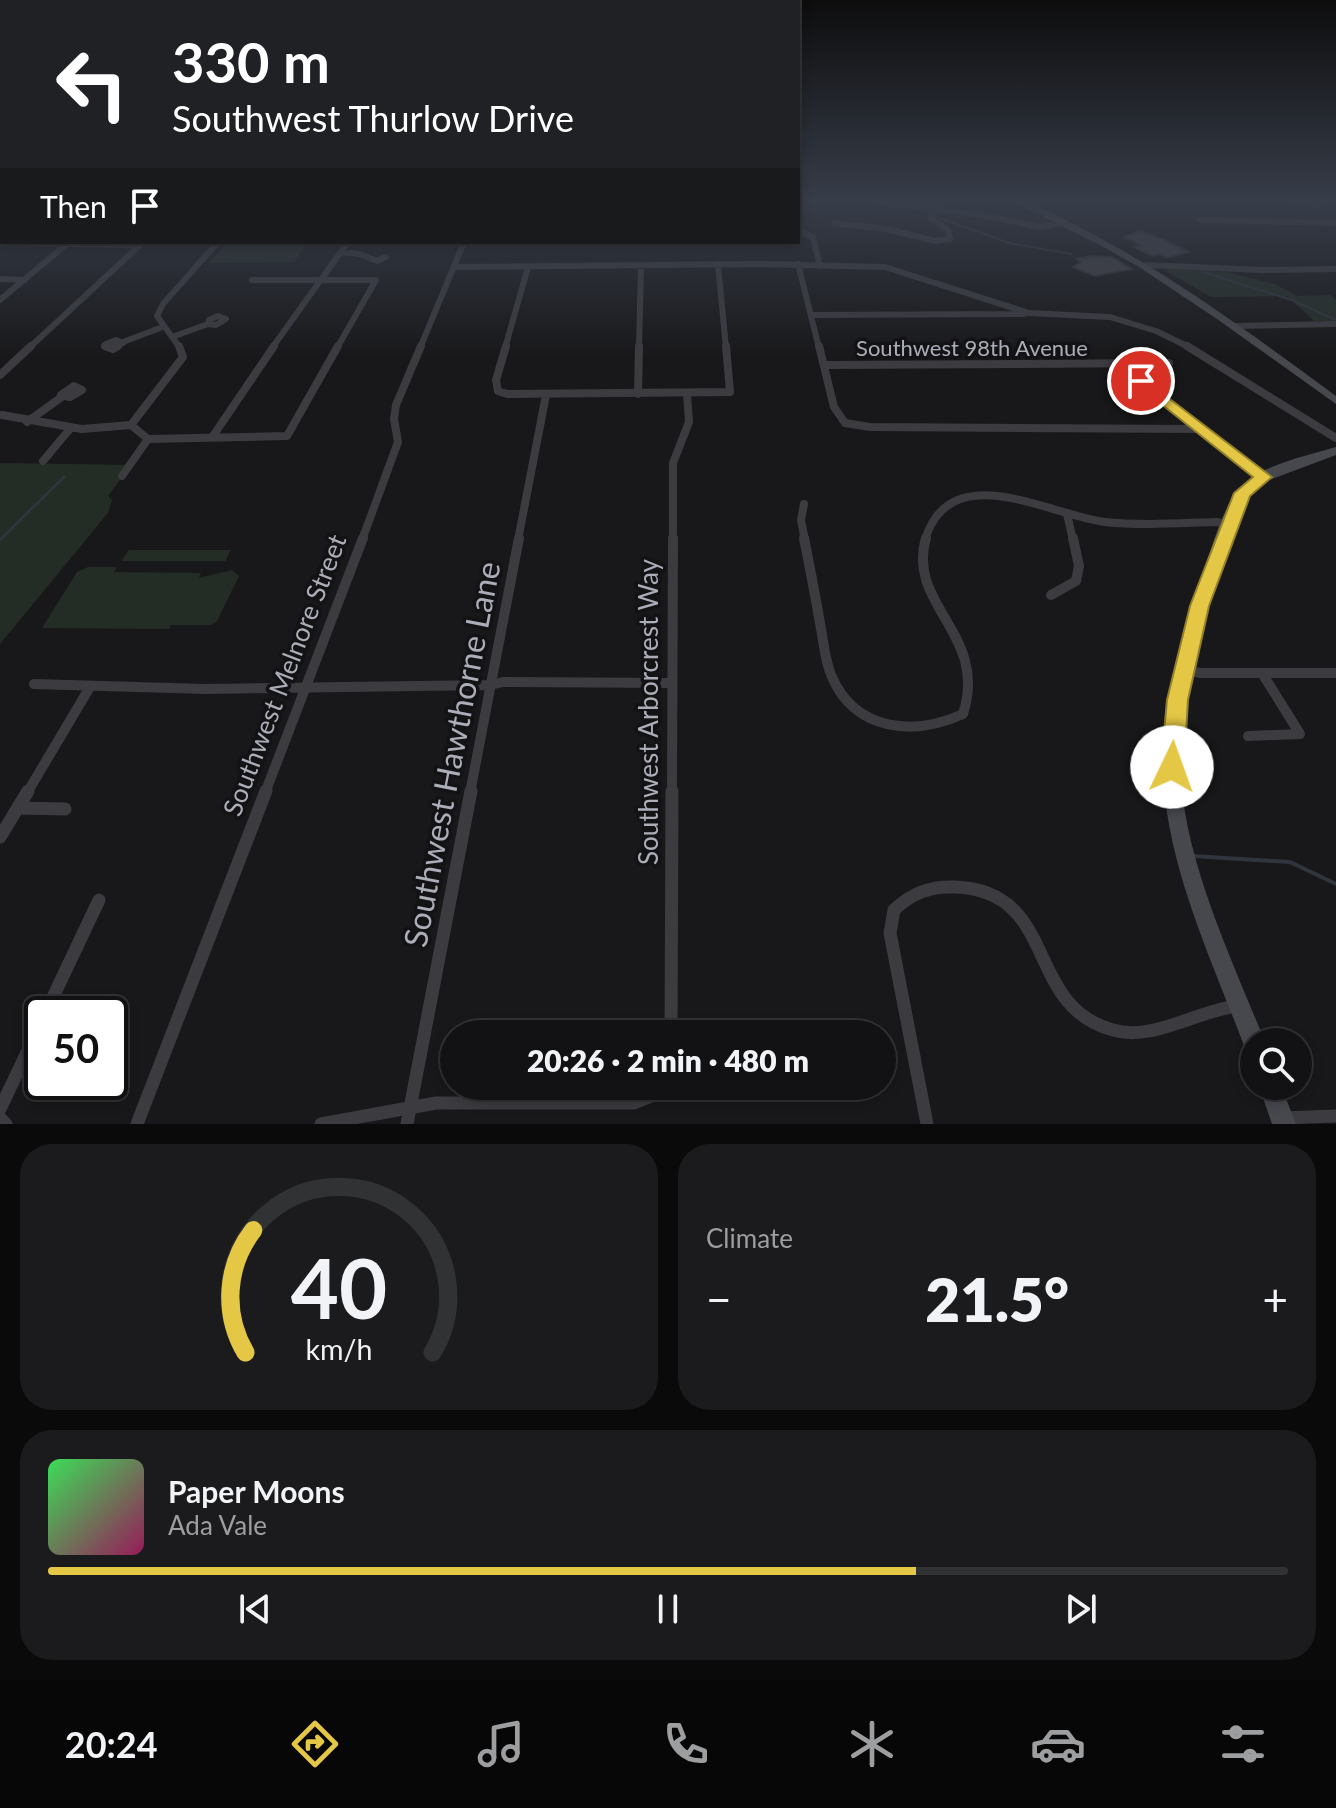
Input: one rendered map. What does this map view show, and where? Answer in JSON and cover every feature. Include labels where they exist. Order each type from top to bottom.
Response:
[{"type":"main road","points":[[1124,253],[1146,265],[1336,401]]},
{"type":"main road","points":[[1248,1028],[1190,867],[1176,805],[1172,743],[1183,669],[1200,606],[1242,493],[1264,477],[1336,451]]},
{"type":"main road","points":[[1276,1100],[1286,1122]]},
{"type":"street","points":[[0,300],[56,253]]},
{"type":"street","points":[[0,375],[85,300],[132,253]]},
{"type":"street","points":[[1,415],[69,430],[110,430],[131,425],[183,357],[172,337],[160,328],[157,316],[163,304],[208,253]]},
{"type":"street","points":[[213,436],[340,253]]},
{"type":"street","points":[[355,253],[377,261],[386,257]]},
{"type":"street","name":"Southwest Melnore Street","points":[[137,1124],[397,448],[396,405],[459,253]]},
{"type":"street","points":[[817,253],[820,266]]},
{"type":"street","points":[[1146,265],[1156,263],[1262,270],[1336,269]]},
{"type":"street","points":[[528,267],[496,380],[498,391],[546,395],[687,394],[730,392],[718,264]]},
{"type":"street","points":[[798,264],[834,407],[845,423],[856,427],[1200,429]]},
{"type":"street","points":[[454,267],[798,264],[899,270],[1029,313]]},
{"type":"street","points":[[638,394],[641,267]]},
{"type":"street","points":[[0,279],[25,280]]},
{"type":"street","points":[[131,425],[148,439],[287,436],[376,280],[252,280]]},
{"type":"street","points":[[811,315],[1029,313],[1110,317],[1156,331],[1201,353],[1336,438]]},
{"type":"street","points":[[172,337],[208,324]]},
{"type":"street","points":[[1233,326],[1336,324]]},
{"type":"street","points":[[123,342],[160,328]]},
{"type":"street","name":"Southwest 98th Avenue","points":[[824,365],[1169,363]]},
{"type":"street","points":[[1121,365],[1264,477]]},
{"type":"street","name":"Southwest Arborcrest Way","points":[[671,1020],[673,463],[689,422],[687,394]]},
{"type":"street","name":"Southwest Hawthorne Lane","points":[[408,1116],[546,395]]},
{"type":"street","points":[[27,422],[63,396]]},
{"type":"street","points":[[43,461],[69,430]]},
{"type":"street","points":[[122,476],[148,439]]},
{"type":"street","points":[[804,504],[801,520],[827,660],[835,683],[867,718],[894,728],[915,730],[939,727],[963,714],[971,691],[967,661],[928,591],[922,544],[932,520],[949,504],[973,496],[997,494],[1024,498],[1067,514],[1114,522],[1217,522],[1229,525]]},
{"type":"street","points":[[1051,595],[1076,581],[1079,566],[1067,514]]},
{"type":"street","points":[[1183,669],[1200,673],[1336,673]]},
{"type":"street","points":[[1248,736],[1300,734],[1262,673]]},
{"type":"street","points":[[34,684],[306,687],[490,685],[503,682],[671,683]]},
{"type":"street","points":[[0,837],[90,687]]},
{"type":"street","points":[[18,808],[65,809]]},
{"type":"street","points":[[927,1124],[890,933],[894,910],[918,890],[949,887],[980,889],[1001,897],[1014,909],[1034,938],[1048,973],[1075,1014],[1116,1032],[1140,1031],[1220,1006],[1240,1006]]},
{"type":"street","points":[[54,996],[99,900]]},
{"type":"street","points":[[0,1109],[24,1059]]},
{"type":"street","points":[[321,1124],[408,1116],[436,1103],[634,1103],[640,1100]]},
{"type":"street","points":[[1286,1122],[1336,1116]]},
{"type":"street","points":[[0,1118],[6,1124]]},
{"type":"shaded area","points":[[217,253],[300,253],[294,262],[209,263]]},
{"type":"shaded area","points":[[1162,269],[1226,272],[1275,284],[1297,296],[1330,295],[1336,300],[1336,321],[1314,321],[1287,296],[1211,297]]},
{"type":"shaded area","points":[[0,463],[131,465],[108,496],[112,500],[108,513],[0,644]]},
{"type":"shaded area","points":[[129,550],[231,550],[225,561],[121,561]]},
{"type":"shaded area","points":[[88,567],[117,567],[114,572],[201,573],[199,578],[232,570],[239,576],[217,621],[211,625],[171,625],[169,629],[42,628],[77,572]]},
{"type":"building","points":[[1147,253],[1183,253],[1166,258],[1159,254]]},
{"type":"building","points":[[1112,257],[1132,269],[1095,276],[1073,267],[1081,262],[1076,259]]},
{"type":"waterway","points":[[1203,272],[1292,300],[1336,320]]},
{"type":"waterway","points":[[0,540],[64,477]]},
{"type":"waterway","points":[[1193,856],[1290,862],[1336,884]]},
{"type":"route","points":[[1141,381],[1264,477],[1242,493],[1200,606],[1177,700],[1172,767]]}]
